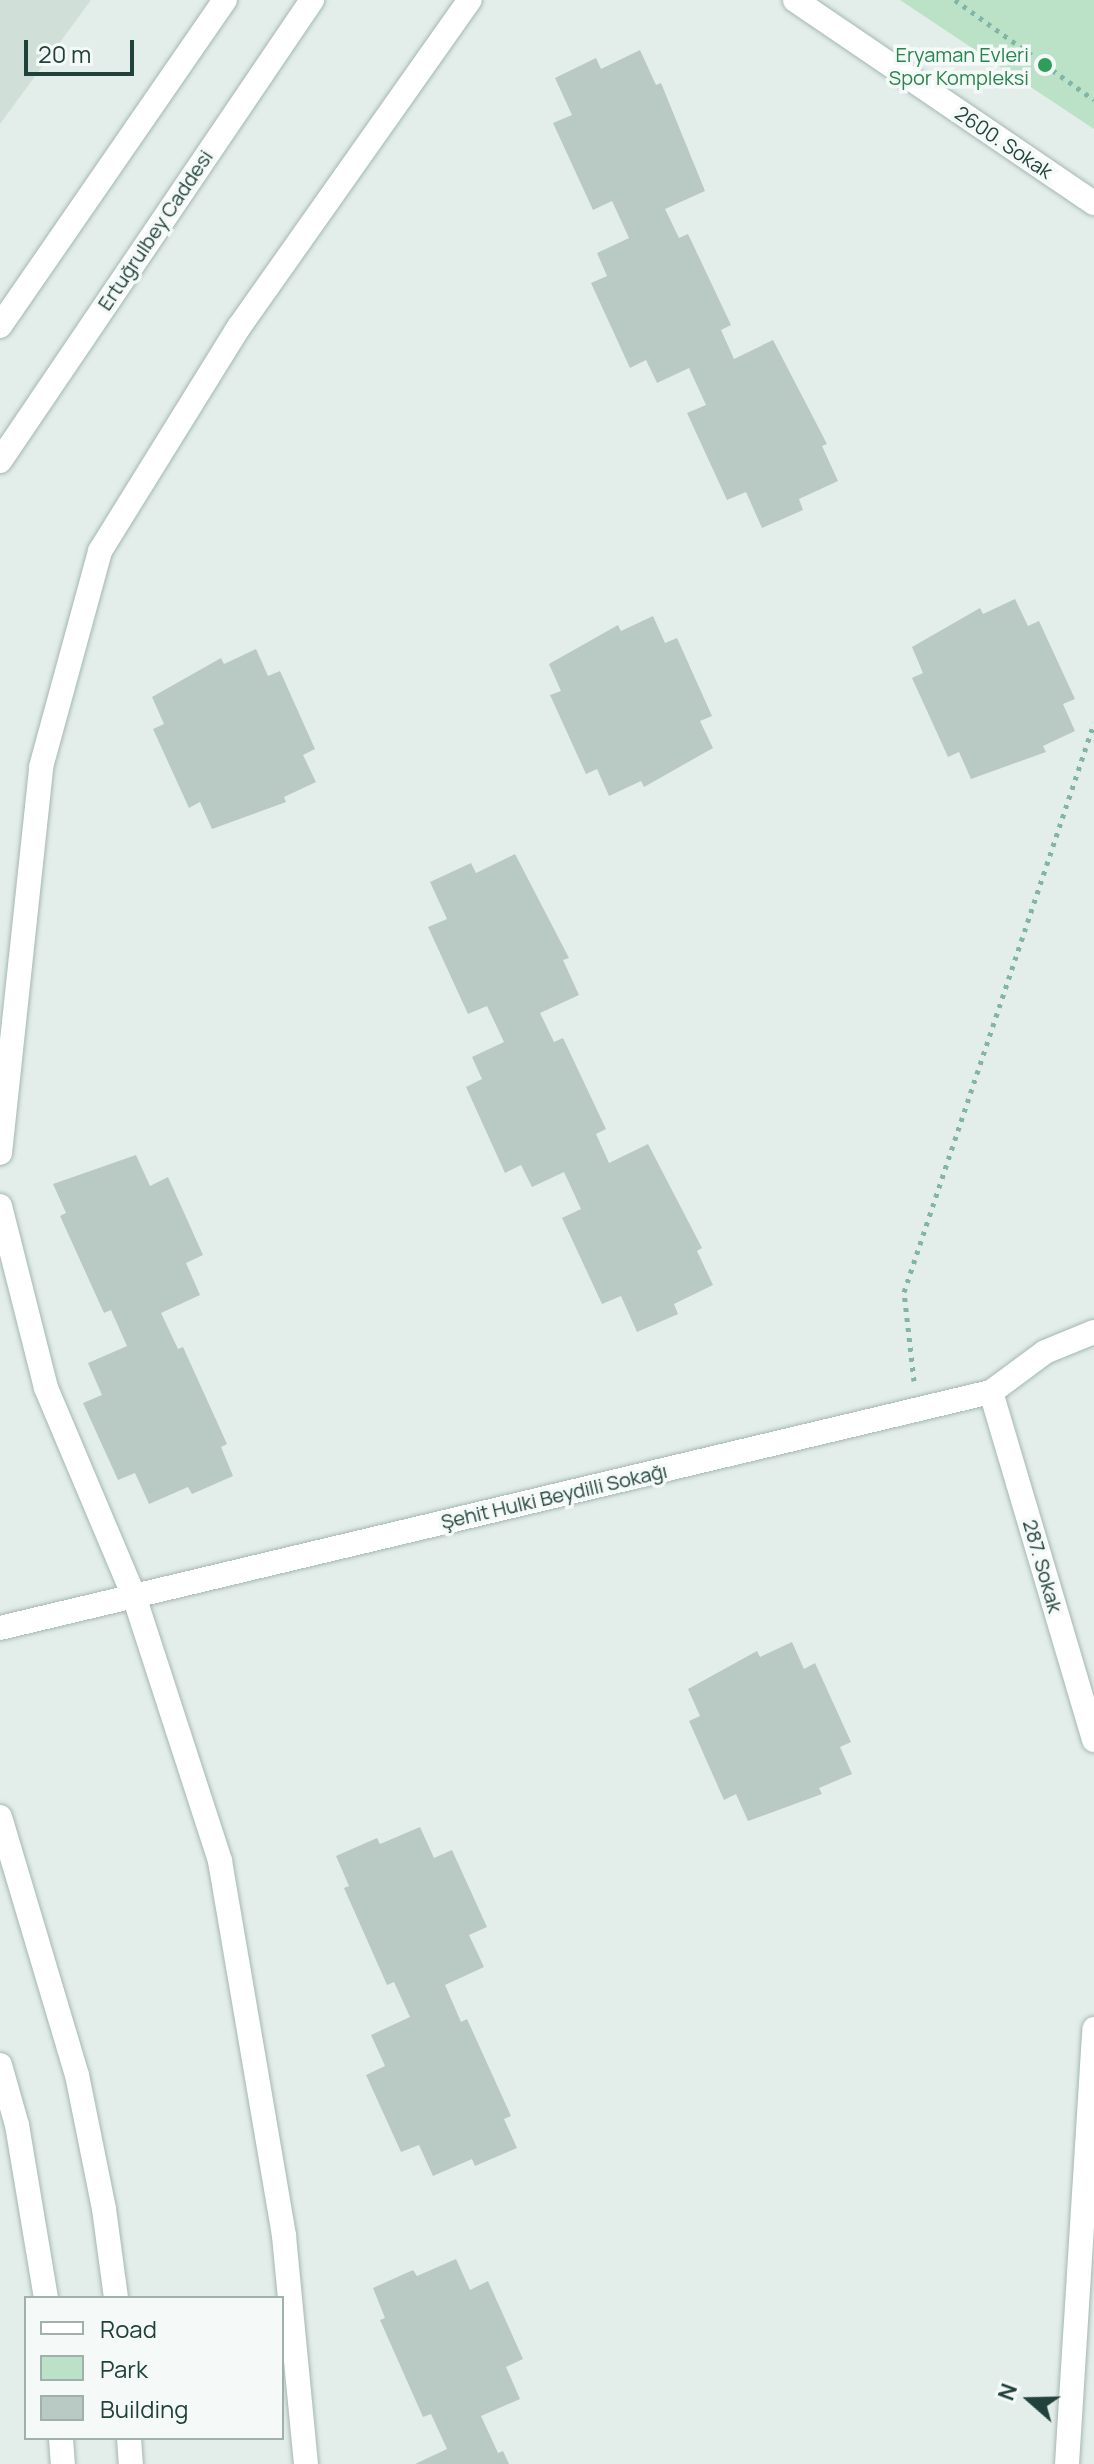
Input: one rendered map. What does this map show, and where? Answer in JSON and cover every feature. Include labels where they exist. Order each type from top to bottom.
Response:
[{"type":"street","points":[[0,326],[225,0]]},
{"type":"street","name":"Ertuğrulbey Caddesi","points":[[0,461],[312,0]]},
{"type":"street","points":[[0,1153],[41,767],[100,551],[239,327],[470,0]]},
{"type":"street","name":"2600. Sokak","points":[[795,0],[1094,203]]},
{"type":"street","points":[[0,1206],[46,1388],[134,1596],[220,1861],[284,2236],[306,2464]]},
{"type":"street","name":"Şehit Hulki Beydilli Sokağı","points":[[0,1628],[991,1392],[1045,1352],[1094,1332]]},
{"type":"street","name":"287. Sokak","points":[[991,1392],[1094,1740]]},
{"type":"street","points":[[0,1817],[77,2075],[104,2209],[116,2296]]},
{"type":"street","points":[[1067,2464],[1094,2029]]},
{"type":"street","points":[[0,2065],[17,2125],[46,2296]]},
{"type":"street","points":[[61,2440],[63,2464]]},
{"type":"street","points":[[129,2440],[131,2464]]},
{"type":"path","points":[[955,0],[1094,100]]},
{"type":"path","points":[[917,1410],[904,1292],[1094,723]]},
{"type":"shaded area","points":[[0,0],[91,0],[0,124]]},
{"type":"green space","name":"Eryaman Evleri Spor Kompleksi","points":[[900,0],[1094,0],[1094,129]]},
{"type":"building","points":[[640,50],[656,85],[661,83],[705,191],[665,209],[679,238],[688,234],[731,325],[721,330],[734,359],[773,340],[827,444],[822,446],[838,481],[799,499],[803,510],[762,528],[746,492],[727,500],[687,413],[706,405],[689,368],[657,383],[646,360],[630,368],[591,283],[607,276],[597,253],[629,238],[612,201],[593,210],[553,123],[572,115],[555,78],[596,58],[601,69]]},
{"type":"building","points":[[1015,599],[1028,626],[1039,621],[1075,699],[1063,704],[1075,731],[1043,746],[1046,752],[971,779],[959,752],[948,757],[912,678],[923,673],[912,647],[980,608],[983,614]]},
{"type":"building","points":[[653,616],[665,643],[677,638],[712,716],[700,721],[713,748],[644,787],[641,781],[609,796],[597,769],[586,774],[550,695],[561,691],[549,664],[618,625],[621,631]]},
{"type":"building","points":[[256,649],[268,676],[280,671],[315,749],[303,755],[316,782],[284,797],[286,802],[212,829],[200,802],[189,808],[153,729],[164,724],[152,697],[221,658],[224,664]]},
{"type":"building","points":[[515,854],[569,958],[563,960],[579,995],[540,1013],[554,1042],[563,1038],[606,1129],[596,1134],[609,1163],[648,1144],[702,1248],[697,1251],[713,1285],[674,1304],[678,1314],[637,1332],[621,1296],[602,1304],[562,1218],[581,1209],[564,1172],[532,1187],[521,1165],[505,1173],[466,1087],[482,1079],[472,1057],[504,1042],[487,1006],[468,1014],[428,927],[447,919],[430,882],[471,863],[476,873]]},
{"type":"building","points":[[136,1155],[150,1186],[168,1177],[203,1255],[186,1263],[200,1295],[161,1313],[178,1349],[183,1347],[227,1444],[221,1447],[233,1476],[192,1494],[188,1487],[149,1504],[135,1473],[118,1480],[83,1403],[102,1395],[88,1363],[127,1346],[111,1310],[104,1313],[60,1216],[66,1213],[53,1184]]},
{"type":"building","points":[[792,1642],[804,1669],[815,1663],[851,1742],[840,1747],[852,1774],[819,1788],[822,1794],[748,1821],[736,1794],[724,1800],[689,1721],[700,1716],[688,1689],[757,1651],[760,1657]]},
{"type":"building","points":[[420,1827],[434,1858],[452,1850],[487,1927],[469,1935],[484,1967],[445,1985],[461,2022],[467,2019],[511,2116],[504,2119],[517,2148],[475,2166],[472,2159],[433,2176],[419,2145],[401,2152],[366,2075],[385,2066],[371,2035],[410,2017],[394,1982],[387,1985],[344,1888],[349,1886],[336,1856],[377,1838],[380,1844]]},
{"type":"building","points":[[456,2259],[470,2290],[488,2281],[523,2359],[506,2367],[520,2399],[481,2416],[498,2453],[503,2451],[509,2464],[415,2464],[447,2449],[431,2414],[423,2417],[380,2320],[385,2318],[373,2288],[413,2270],[417,2276]]},
{"type":"place","name":"Eryaman Evleri Spor Kompleksi","points":[[1045,65]]}]
